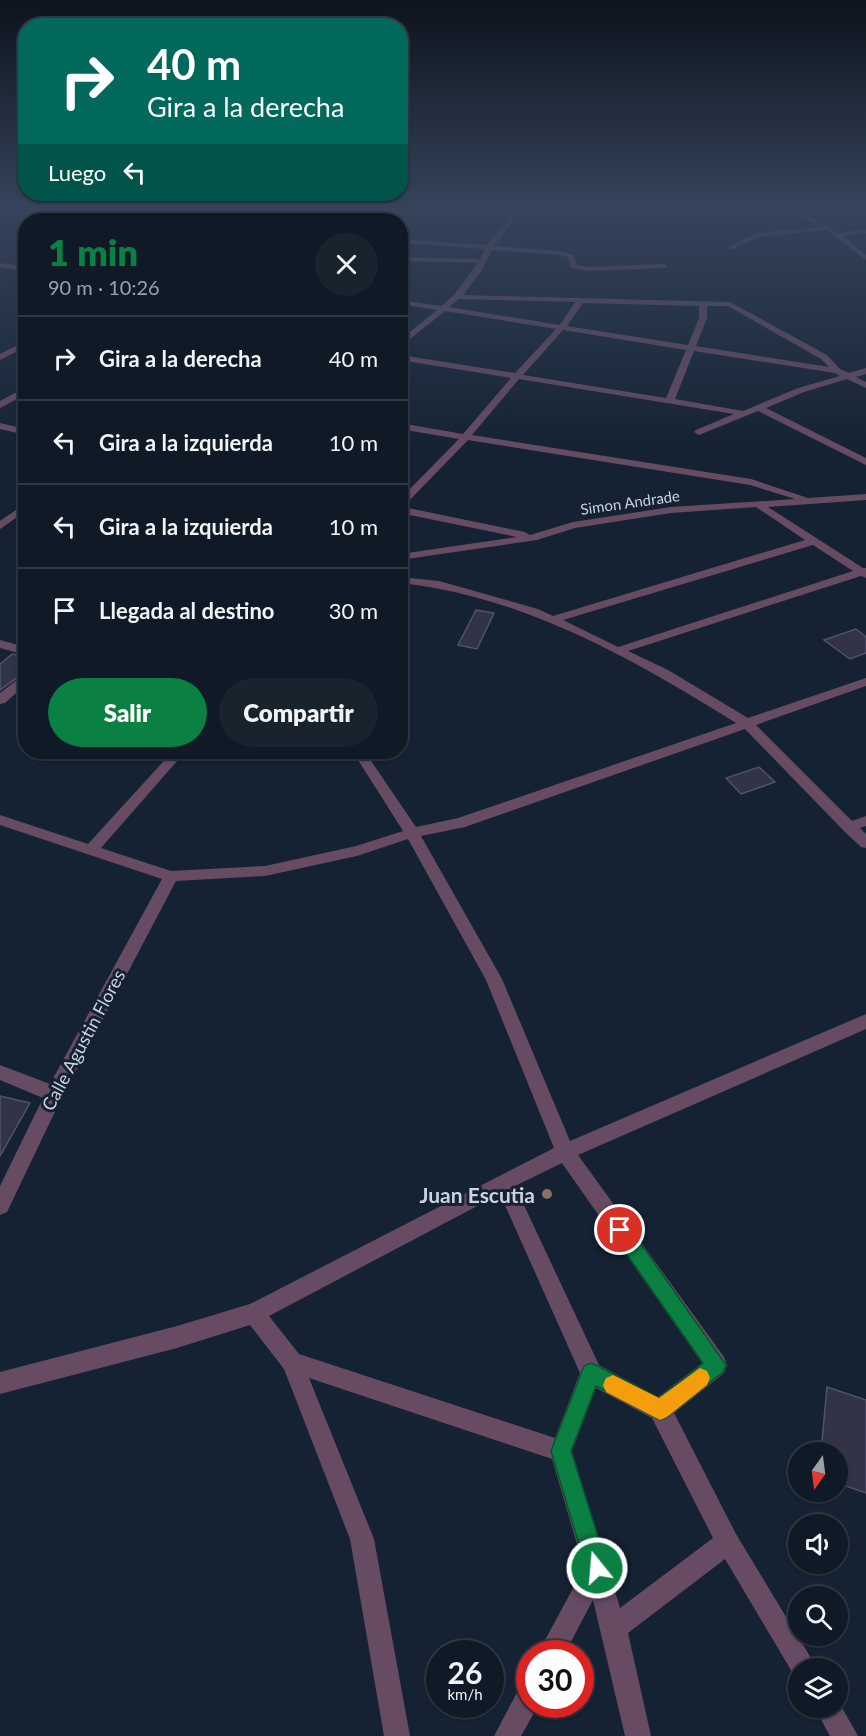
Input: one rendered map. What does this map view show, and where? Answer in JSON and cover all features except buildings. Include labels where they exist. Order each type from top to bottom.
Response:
[{"type":"street","points":[[408,339],[445,309],[463,288]]},
{"type":"street","points":[[457,297],[730,304],[824,357],[837,371]]},
{"type":"street","points":[[408,497],[465,438],[562,327],[580,301]]},
{"type":"street","points":[[669,402],[703,318],[703,302]]},
{"type":"street","points":[[408,303],[837,371],[852,376],[866,385]]},
{"type":"street","points":[[0,357],[18,347]]},
{"type":"street","points":[[11,351],[18,352]]},
{"type":"street","points":[[408,358],[742,413]]},
{"type":"street","points":[[699,432],[801,390],[866,371]]},
{"type":"street","points":[[0,405],[18,395]]},
{"type":"street","points":[[758,407],[866,462]]},
{"type":"street","points":[[0,426],[18,430]]},
{"type":"street","points":[[408,427],[751,482],[812,501]]},
{"type":"street","name":"Simon Andrade","points":[[408,556],[537,537],[573,525],[671,510],[866,497]]},
{"type":"street","points":[[759,505],[814,542],[865,572]]},
{"type":"street","points":[[2,521],[18,511]]},
{"type":"street","points":[[408,512],[537,537]]},
{"type":"street","points":[[2,521],[18,523]]},
{"type":"street","points":[[555,619],[814,542]]},
{"type":"street","points":[[620,650],[865,572]]},
{"type":"street","points":[[408,581],[439,584],[534,610],[664,673],[748,724],[866,843]]},
{"type":"street","points":[[0,644],[18,649]]},
{"type":"street","points":[[0,820],[171,876],[265,871],[357,851],[412,833],[460,823],[866,682]]},
{"type":"street","points":[[0,700],[18,684]]},
{"type":"street","points":[[91,850],[173,759]]},
{"type":"street","points":[[364,759],[412,833],[494,980],[565,1152],[716,1365],[660,1410]]},
{"type":"street","points":[[849,827],[866,821]]},
{"type":"street","name":"Calle Agustin Flores","points":[[0,1206],[54,1094],[171,876]]},
{"type":"street","points":[[0,1383],[177,1337],[254,1313],[565,1152],[866,1021]]},
{"type":"street","points":[[0,1072],[54,1094]]},
{"type":"street","points":[[504,1182],[591,1373],[660,1410],[728,1542],[798,1658]]},
{"type":"street","points":[[254,1313],[292,1362],[362,1539],[397,1736]]},
{"type":"street","points":[[292,1362],[561,1451]]},
{"type":"street","points":[[591,1373],[561,1451],[614,1628],[639,1736]]},
{"type":"street","points":[[614,1628],[728,1542]]},
{"type":"street","points":[[558,1640],[597,1568]]},
{"type":"street","points":[[507,1736],[517,1718]]},
{"type":"street","points":[[833,1718],[844,1736]]},
{"type":"slow traffic","points":[[613,1385],[660,1410],[700,1378]]},
{"type":"place","name":"Juan Escutia","points":[[547,1194]]},
{"type":"route","points":[[597,1568],[561,1451],[591,1373],[660,1410],[716,1365],[620,1230]]}]
